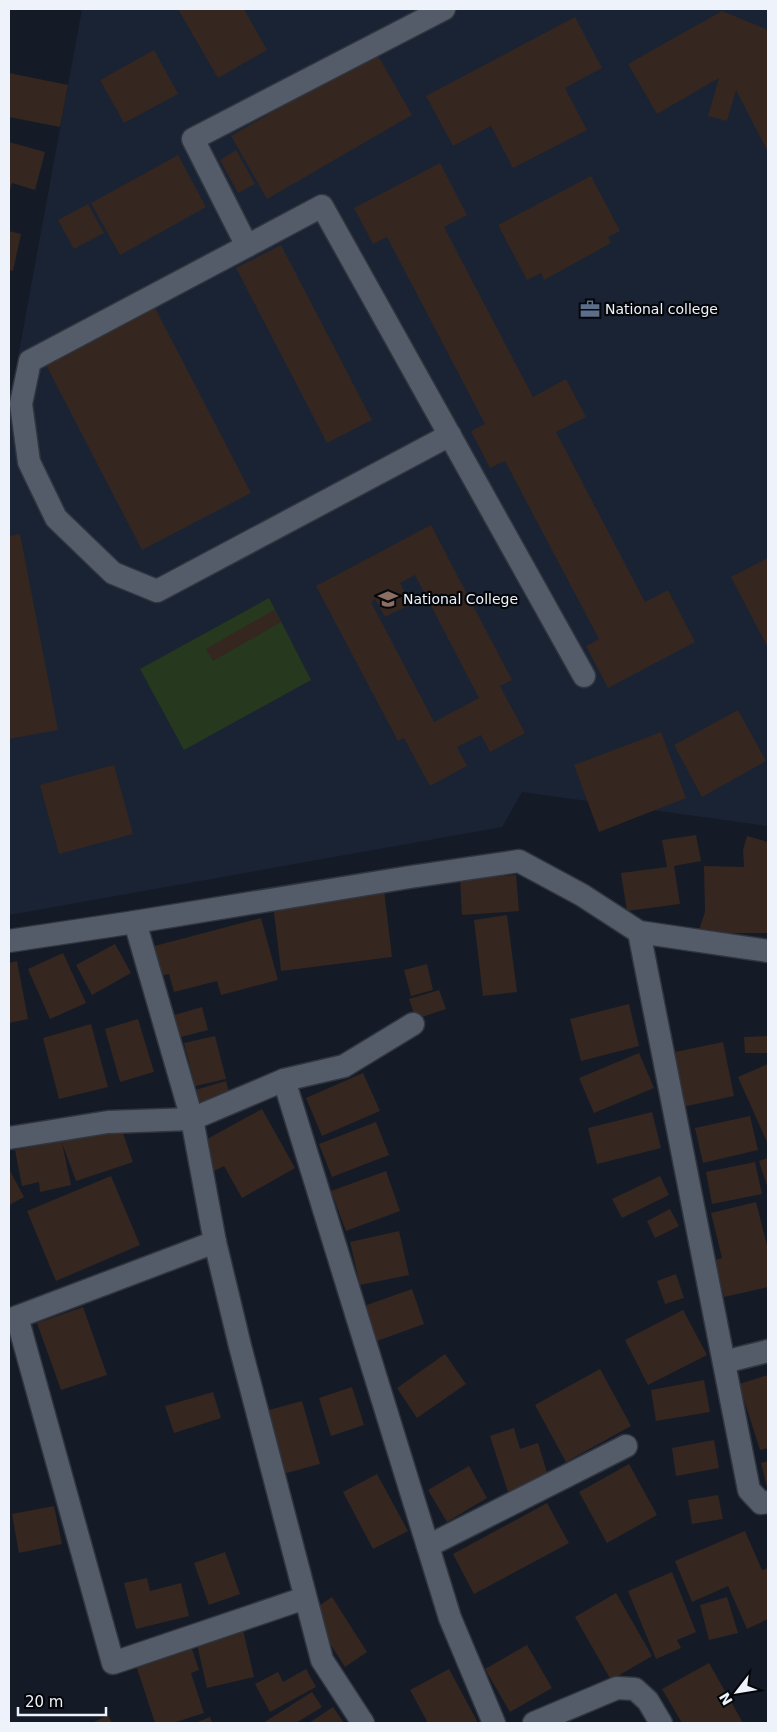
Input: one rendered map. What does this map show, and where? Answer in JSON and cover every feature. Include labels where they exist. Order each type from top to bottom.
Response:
[{"type":"street","points":[[247,246],[193,140],[444,9]]},
{"type":"street","points":[[450,435],[157,591],[113,573],[56,518],[29,462],[21,404],[30,360],[322,206],[450,435],[584,676]]},
{"type":"street","points":[[9,941],[519,861],[582,895],[639,932],[768,951]]},
{"type":"street","points":[[134,922],[192,1119],[215,1242],[242,1355],[322,1660],[363,1723]]},
{"type":"street","points":[[639,932],[749,1490],[761,1503],[768,1502]]},
{"type":"street","points":[[9,1138],[108,1122],[192,1119],[284,1080],[344,1066],[413,1024]]},
{"type":"street","points":[[284,1080],[450,1618],[494,1723]]},
{"type":"street","points":[[215,1242],[13,1318],[114,1662],[306,1598]]},
{"type":"street","points":[[724,1362],[768,1351]]},
{"type":"street","points":[[428,1546],[626,1446]]},
{"type":"street","points":[[534,1723],[617,1688],[635,1689],[648,1701],[661,1723]]},
{"type":"shaded area","name":"National College","points":[[82,9],[768,9],[768,826],[522,792],[502,827],[9,915],[9,406]]},
{"type":"green space","points":[[269,598],[311,680],[184,750],[140,669]]},
{"type":"building","points":[[178,9],[244,9],[267,50],[218,78]]},
{"type":"building","points":[[722,11],[766,29],[768,33],[768,152],[736,90],[727,121],[708,116],[719,78],[657,114],[628,64]]},
{"type":"building","points":[[575,17],[602,68],[565,88],[587,130],[513,168],[491,126],[453,146],[426,96]]},
{"type":"building","points":[[154,50],[178,94],[124,123],[100,80]]},
{"type":"building","points":[[376,52],[412,115],[267,199],[231,136]]},
{"type":"building","points":[[9,73],[68,85],[60,127],[9,117]]},
{"type":"building","points":[[9,142],[45,152],[35,190],[12,183],[9,193]]},
{"type":"building","points":[[236,150],[255,184],[238,193],[220,160]]},
{"type":"building","points":[[178,155],[206,207],[120,255],[91,203]]},
{"type":"building","points":[[440,163],[467,215],[444,227],[533,397],[566,379],[586,417],[556,432],[645,602],[668,590],[695,642],[608,688],[586,646],[599,639],[505,461],[490,468],[471,431],[485,424],[387,237],[373,244],[354,208]]},
{"type":"building","points":[[591,176],[620,231],[608,237],[611,243],[544,280],[541,273],[527,280],[498,225]]},
{"type":"building","points":[[88,204],[104,233],[74,249],[58,220]]},
{"type":"building","points":[[9,231],[21,234],[13,271],[9,270]]},
{"type":"building","points":[[281,245],[372,420],[327,443],[236,268]]},
{"type":"building","points":[[153,304],[251,493],[142,550],[44,361]]},
{"type":"building","points":[[431,525],[512,680],[500,686],[525,733],[490,752],[481,735],[457,747],[467,766],[430,786],[404,738],[398,741],[316,586]],"holes":[[[415,575],[479,698],[434,722],[371,602],[375,599],[385,617],[411,604],[400,583]]]},
{"type":"building","points":[[20,534],[58,730],[9,739],[9,536]]},
{"type":"building","points":[[768,558],[768,648],[731,577]]},
{"type":"building","points":[[274,610],[281,622],[213,661],[206,649]]},
{"type":"building","points":[[738,710],[766,761],[702,797],[674,745]]},
{"type":"building","points":[[661,732],[686,798],[599,832],[574,765]]},
{"type":"building","points":[[114,765],[133,834],[59,854],[40,785]]},
{"type":"building","points":[[696,835],[701,861],[674,866],[680,904],[627,911],[621,873],[667,867],[662,840]]},
{"type":"building","points":[[747,836],[768,842],[768,933],[698,933],[705,912],[704,866],[744,867],[743,850]]},
{"type":"building","points":[[516,875],[519,911],[462,915],[460,879]]},
{"type":"building","points":[[384,890],[392,957],[281,971],[273,904]]},
{"type":"building","points":[[507,915],[517,992],[483,996],[474,920]]},
{"type":"building","points":[[261,918],[278,980],[221,995],[217,981],[174,992],[169,974],[155,977],[147,948]]},
{"type":"building","points":[[115,944],[131,973],[92,995],[76,965]]},
{"type":"building","points":[[63,953],[86,1003],[50,1019],[28,969]]},
{"type":"building","points":[[17,961],[28,1019],[9,1023],[9,963]]},
{"type":"building","points":[[427,964],[433,990],[411,996],[404,970]]},
{"type":"building","points":[[439,990],[446,1009],[416,1019],[409,999]]},
{"type":"building","points":[[629,1004],[639,1046],[581,1061],[570,1019]]},
{"type":"building","points":[[202,1007],[208,1030],[177,1038],[171,1016]]},
{"type":"building","points":[[138,1019],[154,1072],[120,1082],[105,1029]]},
{"type":"building","points":[[91,1024],[108,1087],[59,1099],[43,1038]]},
{"type":"building","points":[[215,1036],[226,1079],[195,1086],[184,1043]]},
{"type":"building","points":[[768,1036],[768,1053],[745,1053],[744,1037]]},
{"type":"building","points":[[723,1042],[734,1096],[682,1107],[670,1053]]},
{"type":"building","points":[[639,1053],[654,1088],[594,1113],[579,1078]]},
{"type":"building","points":[[768,1064],[768,1141],[767,1142],[738,1077]]},
{"type":"building","points":[[363,1073],[380,1111],[322,1136],[306,1098]]},
{"type":"building","points":[[226,1081],[230,1095],[199,1104],[195,1090]]},
{"type":"building","points":[[262,1109],[295,1168],[242,1198],[224,1166],[214,1171],[198,1144]]},
{"type":"building","points":[[652,1112],[661,1148],[597,1164],[588,1128]]},
{"type":"building","points":[[750,1116],[758,1150],[703,1163],[695,1128]]},
{"type":"building","points":[[119,1122],[133,1162],[76,1181],[62,1143],[71,1185],[40,1192],[39,1182],[22,1186],[15,1150],[62,1141]]},
{"type":"building","points":[[376,1122],[389,1155],[332,1177],[319,1144]]},
{"type":"building","points":[[768,1158],[768,1189],[759,1161]]},
{"type":"building","points":[[755,1162],[762,1194],[712,1204],[706,1172]]},
{"type":"building","points":[[9,1169],[24,1197],[9,1205]]},
{"type":"building","points":[[386,1171],[400,1211],[346,1231],[331,1191]]},
{"type":"building","points":[[111,1176],[140,1245],[56,1281],[27,1211]]},
{"type":"building","points":[[660,1176],[669,1195],[622,1218],[612,1199]]},
{"type":"building","points":[[756,1202],[768,1249],[768,1287],[724,1297],[715,1260],[722,1258],[711,1213]]},
{"type":"building","points":[[670,1209],[679,1226],[655,1238],[647,1221]]},
{"type":"building","points":[[399,1231],[409,1275],[360,1285],[350,1242]]},
{"type":"building","points":[[676,1274],[684,1298],[665,1304],[657,1281]]},
{"type":"building","points":[[412,1289],[424,1324],[377,1341],[364,1306]]},
{"type":"building","points":[[83,1307],[107,1375],[61,1390],[37,1323]]},
{"type":"building","points":[[683,1310],[707,1355],[648,1385],[625,1340]]},
{"type":"building","points":[[445,1354],[466,1384],[417,1418],[397,1388]]},
{"type":"building","points":[[600,1369],[631,1426],[566,1462],[535,1405]]},
{"type":"building","points":[[768,1375],[768,1448],[760,1450],[739,1384]]},
{"type":"building","points":[[704,1380],[710,1412],[656,1421],[651,1390]]},
{"type":"building","points":[[352,1387],[364,1425],[331,1436],[319,1398]]},
{"type":"building","points":[[213,1392],[221,1418],[174,1433],[165,1406]]},
{"type":"building","points":[[302,1401],[320,1464],[283,1474],[265,1411]]},
{"type":"building","points":[[514,1428],[520,1449],[538,1443],[549,1479],[508,1492],[490,1436]]},
{"type":"building","points":[[714,1440],[719,1468],[676,1476],[672,1448]]},
{"type":"building","points":[[768,1461],[768,1491],[761,1463]]},
{"type":"building","points":[[629,1464],[657,1515],[607,1543],[579,1492]]},
{"type":"building","points":[[469,1466],[487,1498],[447,1522],[428,1490]]},
{"type":"building","points":[[377,1474],[408,1531],[373,1549],[343,1492]]},
{"type":"building","points":[[718,1495],[723,1519],[692,1524],[688,1500]]},
{"type":"building","points":[[547,1503],[569,1543],[474,1594],[453,1554]]},
{"type":"building","points":[[54,1506],[62,1544],[19,1553],[12,1514]]},
{"type":"building","points":[[745,1531],[762,1570],[768,1568],[768,1619],[747,1629],[728,1586],[692,1602],[675,1561]]},
{"type":"building","points":[[225,1552],[240,1594],[209,1605],[194,1563]]},
{"type":"building","points":[[672,1572],[696,1632],[677,1640],[681,1648],[656,1659],[628,1591]]},
{"type":"building","points":[[147,1578],[150,1591],[181,1583],[189,1616],[136,1629],[124,1583]]},
{"type":"building","points":[[616,1593],[652,1656],[611,1680],[575,1617]]},
{"type":"building","points":[[332,1597],[367,1652],[345,1667],[310,1612]]},
{"type":"building","points":[[727,1597],[738,1633],[709,1640],[700,1605]]},
{"type":"building","points":[[243,1630],[254,1677],[207,1688],[196,1640]]},
{"type":"building","points":[[527,1645],[552,1688],[510,1712],[485,1669]]},
{"type":"building","points":[[191,1646],[199,1670],[191,1673],[204,1713],[173,1723],[155,1723],[136,1665]]},
{"type":"building","points":[[709,1663],[743,1723],[682,1723],[662,1689]]},
{"type":"building","points":[[306,1669],[316,1687],[270,1712],[255,1684],[278,1672],[283,1682]]},
{"type":"building","points":[[449,1669],[478,1723],[428,1723],[410,1690]]},
{"type":"building","points":[[312,1692],[322,1707],[296,1723],[263,1723]]},
{"type":"building","points":[[333,1707],[344,1723],[309,1723]]},
{"type":"building","points":[[108,1715],[112,1723],[92,1723]]},
{"type":"building","points":[[210,1717],[212,1723],[195,1723]]},
{"type":"place","name":"National college","points":[[590,309]]},
{"type":"place","name":"National College","points":[[388,599]]}]
